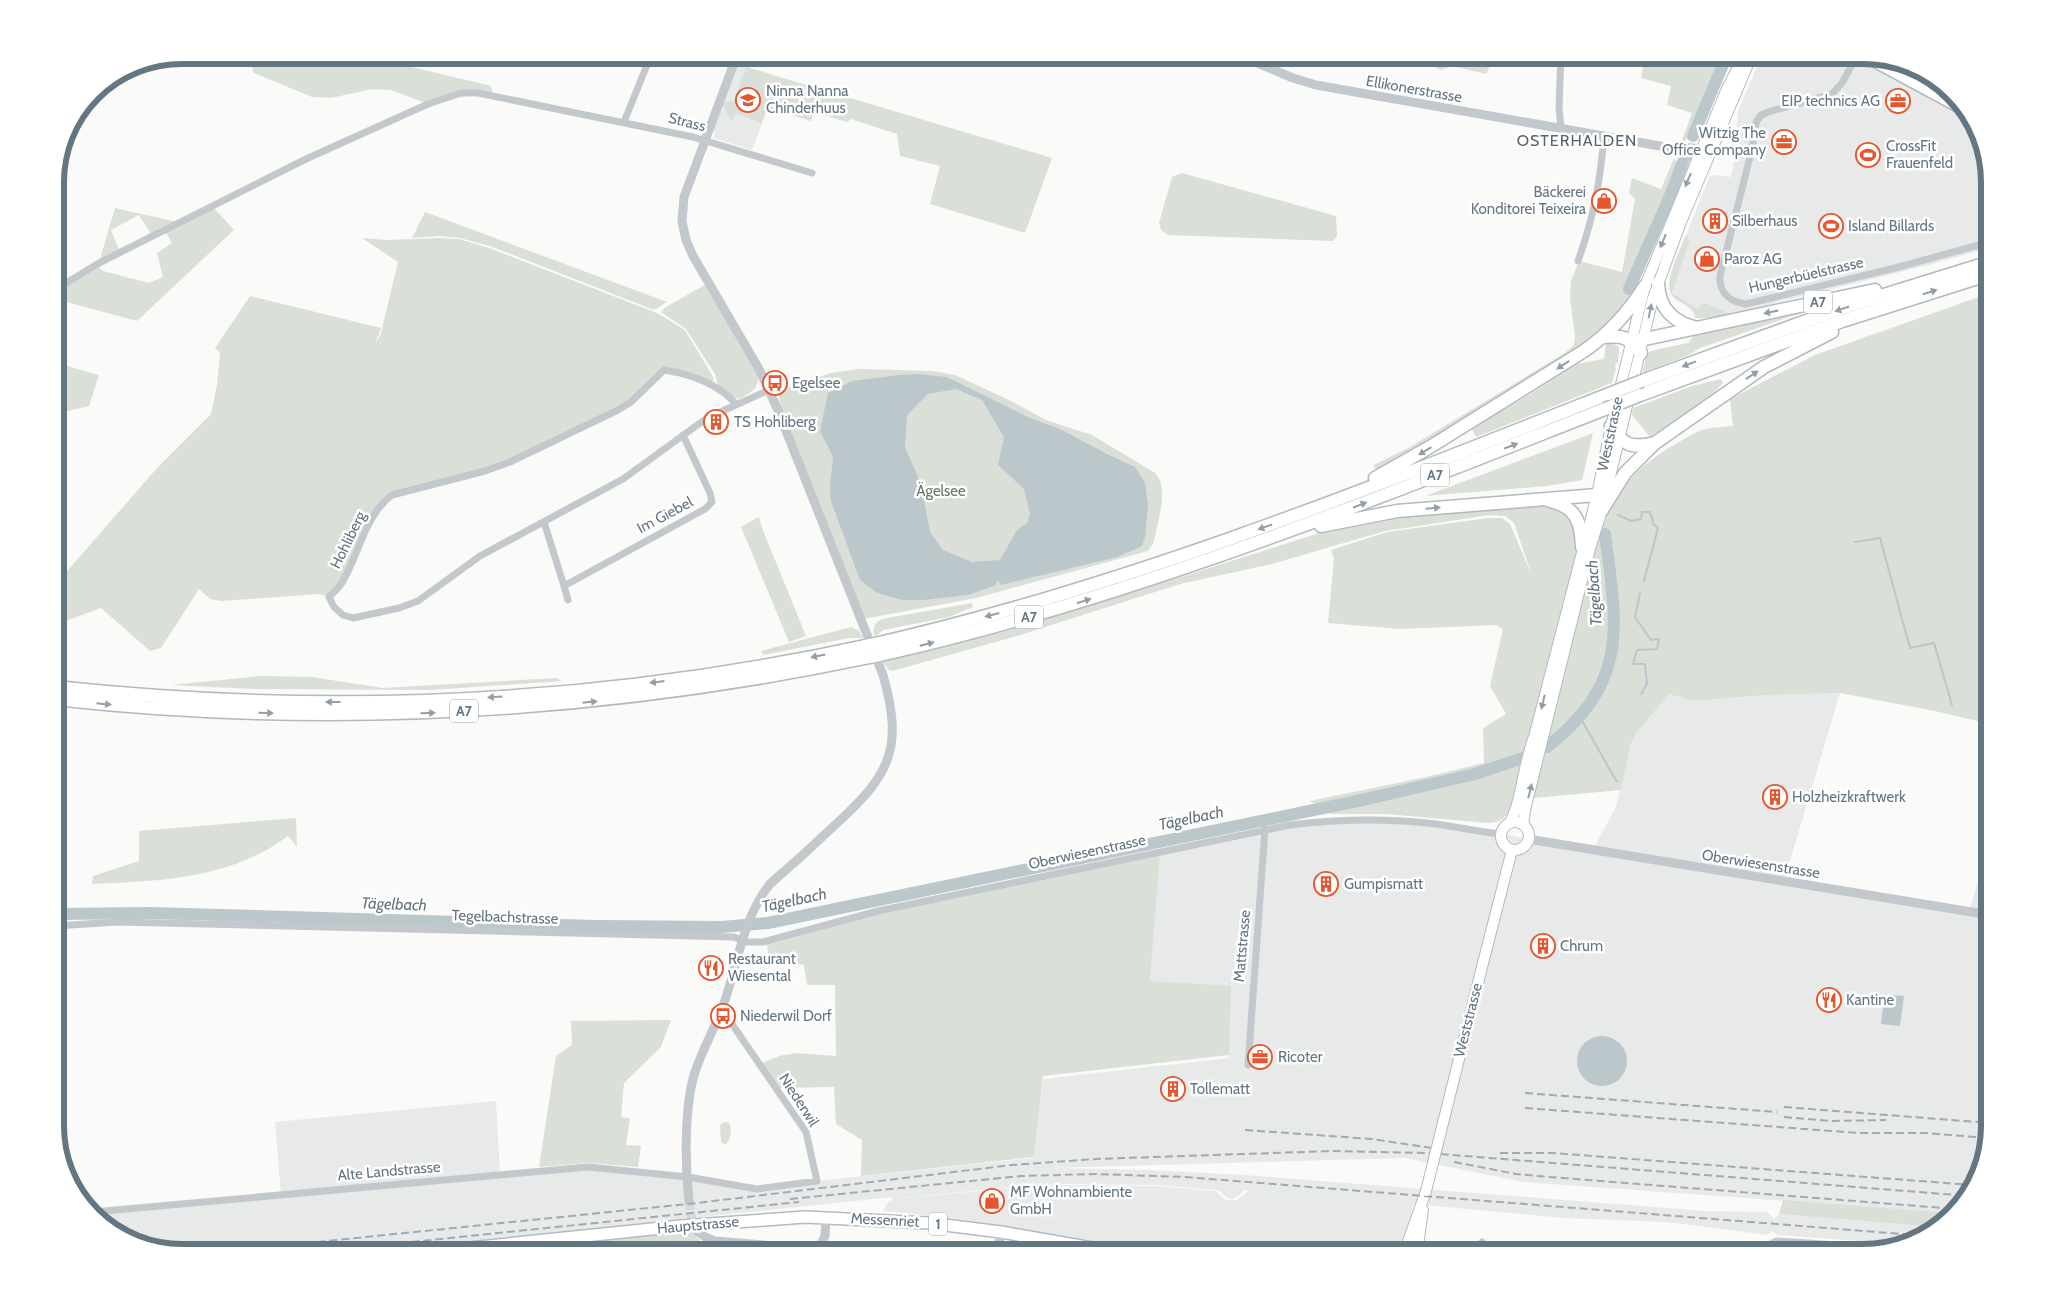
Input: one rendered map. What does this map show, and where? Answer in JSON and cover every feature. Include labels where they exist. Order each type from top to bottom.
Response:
[{"type":"highway","name":"A7","points":[[64,700],[144,707],[265,714],[365,714],[480,710],[580,703],[681,691],[786,674],[1066,594],[1183,556],[1311,510],[1642,381],[1795,325],[1981,265]]},
{"type":"highway","name":"A7","points":[[1602,337],[1619,336],[1637,341],[1938,277]]},
{"type":"highway","name":"A7","points":[[64,688],[153,696],[246,701],[451,700],[567,692],[658,682],[965,635],[1060,608],[1265,540],[1640,395],[1884,307],[1981,277]]},
{"type":"highway","points":[[1658,283],[1660,299],[1668,314],[1684,324],[1697,328]]},
{"type":"highway","name":"A7","points":[[1311,510],[1410,460],[1561,366],[1602,337],[1628,311],[1645,286]]},
{"type":"highway","name":"A7","points":[[1602,510],[1625,473],[1655,443],[1764,367],[1798,348],[1884,307]]},
{"type":"highway","points":[[1637,341],[1641,353]]},
{"type":"highway","points":[[1611,426],[1619,439],[1634,446],[1655,443]]},
{"type":"highway","name":"A7","points":[[1265,540],[1383,513],[1535,500],[1602,492]]},
{"type":"highway","name":"A7","points":[[1535,500],[1558,503],[1571,511],[1582,528],[1582,547]]},
{"type":"main road","name":"Weststrasse","points":[[1637,341],[1645,286],[1726,90],[1739,64]]},
{"type":"main road","name":"Weststrasse","points":[[1501,834],[1515,810],[1531,756],[1541,745],[1589,552],[1602,510],[1602,492],[1611,426],[1637,341],[1681,222],[1700,154],[1747,64]]},
{"type":"main road","points":[[1886,66],[1950,102]]},
{"type":"main road","points":[[1891,67],[1897,72]]},
{"type":"main road","name":"Weststrasse","points":[[1528,839],[1528,831],[1523,825],[1534,737],[1582,547],[1619,439],[1641,353]]},
{"type":"main road","points":[[1508,824],[1516,822],[1523,825]]},
{"type":"main road","points":[[1501,834],[1503,844],[1512,850],[1522,848],[1528,839]]},
{"type":"main road","name":"Weststrasse","points":[[1407,1244],[1426,1191],[1512,850]]},
{"type":"main road","name":"Weststrasse","points":[[1418,1244],[1426,1191]]},
{"type":"main road","name":"Messenriet","points":[[826,1217],[929,1223],[1001,1232],[1070,1244]]},
{"type":"main road","name":"Hauptstrasse","points":[[507,1244],[767,1218],[826,1217]]},
{"type":"street","points":[[624,122],[647,64]]},
{"type":"street","points":[[690,1201],[688,1120],[691,1089],[700,1058],[724,1006],[747,927],[756,904],[770,884],[862,801],[880,778],[888,759],[892,741],[893,717],[883,675],[769,390],[694,256],[684,231],[682,221],[684,197],[733,64]]},
{"type":"street","name":"Ellikonerstrasse","points":[[1260,64],[1316,85],[1700,154]]},
{"type":"street","points":[[1561,64],[1559,107],[1561,129]]},
{"type":"street","name":"Hungerbüelstrasse","points":[[1852,64],[1842,83],[1832,94],[1760,116],[1756,123],[1752,149],[1720,276],[1722,290],[1728,298],[1746,304],[1896,268],[1981,244]]},
{"type":"street","name":"Strass","points":[[64,284],[99,263],[297,163],[446,97],[461,93],[478,93],[704,140],[812,172]]},
{"type":"street","points":[[1578,260],[1591,223],[1596,201],[1604,138]]},
{"type":"street","name":"Hohliberg","points":[[736,404],[713,384],[664,370],[631,402],[618,410],[510,462],[485,471],[392,495],[386,500],[364,533],[344,580],[329,597],[339,611],[353,618],[399,608],[418,601],[480,556],[623,480],[707,418],[769,390]]},
{"type":"street","name":"Im Giebel","points":[[564,586],[710,506],[712,502],[710,493],[683,435]]},
{"type":"street","points":[[544,522],[568,600]]},
{"type":"street","name":"Oberwiesenstrasse","points":[[743,941],[764,942],[895,907],[1265,829],[1323,821],[1369,820],[1436,824],[1501,834]]},
{"type":"street","name":"Mattstrasse","points":[[1248,1065],[1265,829]]},
{"type":"street","name":"Oberwiesenstrasse","points":[[1528,839],[1981,914]]},
{"type":"street","name":"Tegelbachstrasse","points":[[64,925],[118,922],[260,925],[734,937],[743,941]]},
{"type":"street","name":"Niederwil","points":[[688,1177],[757,1189],[817,1181],[806,1132],[734,1027],[724,1006]]},
{"type":"street","name":"Alte Landstrasse","points":[[100,1211],[588,1167],[688,1177]]},
{"type":"street","points":[[820,1244],[825,1236],[826,1217]]},
{"type":"street","points":[[697,1231],[715,1241],[751,1244]]},
{"type":"street","points":[[999,1244],[1001,1232]]},
{"type":"street","points":[[1771,1244],[1776,1242],[1812,1244]]},
{"type":"shaded area","name":"Ninna Nanna Chinderhuus","points":[[738,64],[780,77],[752,150],[713,138],[715,133],[713,132]]},
{"type":"shaded area","points":[[1758,64],[1863,64],[1893,77],[1959,114],[1972,137],[1980,166],[1981,250],[1731,314],[1705,302],[1698,310],[1677,298],[1672,292],[1690,240],[1686,235],[1710,176],[1731,177],[1738,111]]},
{"type":"shaded area","name":"Ägelsee","points":[[918,374],[947,377],[1030,418],[1060,429],[1135,467],[1145,483],[1148,507],[1145,537],[1142,546],[1117,557],[1000,585],[999,581],[996,582],[996,585],[968,595],[923,600],[903,600],[877,593],[860,580],[831,501],[830,487],[833,457],[820,431],[828,393],[852,381]],"holes":[[[956,389],[982,400],[1004,437],[998,465],[1024,489],[1030,514],[1027,523],[1017,530],[1000,560],[972,562],[943,550],[930,532],[921,484],[905,447],[907,415],[928,394]]]},
{"type":"shaded area","points":[[1840,693],[1784,881],[1969,911],[1981,871],[1981,1134],[1975,1164],[1969,1178],[1957,1198],[1944,1212],[1524,1182],[1404,1158],[1051,1168],[1151,1170],[1244,1175],[1705,1211],[1768,1212],[1774,1219],[1779,1214],[1925,1226],[1894,1240],[1881,1243],[1777,1235],[1772,1231],[1768,1235],[1667,1222],[1564,1218],[1414,1204],[1403,1244],[1106,1244],[954,1218],[883,1211],[888,1202],[894,1199],[1068,1185],[1156,1186],[1216,1191],[1225,1200],[1237,1200],[1248,1191],[1244,1190],[1240,1195],[1232,1199],[1227,1198],[1220,1191],[1158,1185],[1067,1184],[1000,1188],[892,1199],[892,1197],[445,1244],[166,1243],[137,1235],[116,1224],[100,1211],[281,1195],[275,1122],[496,1101],[500,1171],[510,1174],[588,1167],[757,1189],[1034,1158],[1043,1079],[1229,1058],[1230,987],[1150,981],[1160,851],[1265,829],[1369,819],[1501,834],[1593,849],[1616,807],[1630,745],[1637,732],[1669,694],[1693,701],[1767,695]]},
{"type":"shaded area","points":[[1891,995],[1904,996],[1900,1026],[1881,1024],[1883,1007],[1890,1008]]},
{"type":"shaded area","points":[[1597,1036],[1607,1036],[1620,1043],[1627,1056],[1627,1066],[1620,1079],[1607,1086],[1597,1086],[1588,1082],[1581,1075],[1577,1066],[1577,1056],[1581,1047],[1588,1040]]},
{"type":"green space","points":[[251,64],[399,64],[491,86],[493,96],[478,93],[428,104],[391,90],[372,89],[331,98],[312,97],[254,73]]},
{"type":"green space","points":[[1430,64],[1491,64],[1486,74],[1453,66],[1440,70]]},
{"type":"green space","points":[[1644,64],[1727,64],[1697,138],[1686,139],[1685,142],[1682,140],[1692,113],[1667,105],[1671,86],[1641,78]]},
{"type":"green space","points":[[746,67],[1052,158],[1025,233],[930,204],[940,166],[900,156],[897,134],[851,119],[847,122],[814,112],[811,121],[768,108],[771,98],[761,123],[736,113],[731,122],[723,105],[724,102],[734,101]]},
{"type":"green space","points":[[1674,158],[1677,162],[1685,165],[1679,185],[1644,271],[1621,313],[1584,347],[1376,473],[1374,465],[1410,447],[1565,353],[1574,345],[1575,337],[1570,298],[1571,281],[1579,261],[1622,272],[1635,199],[1629,193],[1632,178],[1661,189]]},
{"type":"green space","points":[[1182,173],[1336,216],[1337,236],[1333,241],[1168,235],[1161,230],[1159,223],[1172,177]]},
{"type":"green space","points":[[213,207],[234,230],[137,321],[64,301],[64,287],[98,266],[103,271],[149,283],[163,277],[157,253],[172,243],[163,228],[151,234],[139,215],[111,230],[119,250],[100,259],[115,208],[182,223]]},
{"type":"green space","points":[[425,212],[667,302],[654,310],[493,247],[460,238],[440,236],[412,238]]},
{"type":"green space","points":[[1686,235],[1690,240],[1672,293],[1698,309],[1704,302],[1731,314],[1714,318],[1695,318],[1692,310],[1672,295],[1669,285],[1670,278]]},
{"type":"green space","points":[[362,238],[387,240],[459,239],[489,248],[657,313],[685,330],[713,377],[713,384],[664,370],[631,402],[510,462],[392,495],[364,533],[344,580],[329,597],[319,594],[221,601],[210,599],[199,589],[161,648],[150,651],[101,608],[64,622],[64,575],[157,468],[211,414],[217,385],[220,352],[215,348],[250,296],[381,328],[375,345],[381,333],[398,262]]},
{"type":"green space","points":[[705,285],[758,376],[755,388],[740,399],[732,397],[718,385],[715,374],[686,329],[661,312],[666,307]]},
{"type":"green space","points":[[1981,296],[1981,722],[1840,693],[1767,695],[1693,701],[1669,694],[1637,732],[1630,745],[1621,790],[1533,798],[1595,547],[1607,514],[1615,500],[1632,477],[1656,456],[1693,434],[1716,427],[1733,426],[1730,399],[1815,355]]},
{"type":"green space","points":[[1812,309],[1700,348],[1689,355],[1642,373],[1647,354],[1651,351],[1688,343],[1694,335]]},
{"type":"green space","points":[[1611,342],[1619,347],[1618,363],[1615,364],[1616,369],[1612,383],[1476,437],[1471,428],[1529,395],[1576,364],[1604,359],[1606,343]]},
{"type":"green space","points":[[64,363],[70,367],[99,375],[89,406],[64,412]]},
{"type":"green space","name":"Ägelsee","points":[[859,369],[933,371],[955,375],[1007,399],[1046,420],[1092,435],[1155,473],[1159,479],[1162,487],[1162,496],[1154,542],[1148,551],[976,598],[863,619],[782,414],[778,391],[831,373]]},
{"type":"green space","points":[[1721,379],[1723,383],[1709,397],[1650,437],[1632,415],[1633,408],[1692,386]]},
{"type":"green space","points":[[1593,433],[1582,480],[1547,486],[1425,496]]},
{"type":"green space","points":[[1546,504],[1561,508],[1575,520],[1578,545],[1512,806],[1505,817],[1496,822],[1487,823],[1387,814],[1331,814],[1310,801],[1484,763],[1483,728],[1506,714],[1490,686],[1503,629],[1496,625],[1400,629],[1328,623],[1334,559],[1331,550],[1387,532],[1488,518],[1502,518],[1510,524],[1532,576],[1514,523],[1505,516],[1489,515],[1385,531],[1272,564],[1180,584],[1017,636],[892,671],[882,661],[1010,630],[1338,527],[1384,517]]},
{"type":"green space","points":[[759,517],[806,636],[789,642],[741,527]]},
{"type":"green space","points":[[972,603],[973,607],[949,617],[883,630],[874,636],[875,626],[882,619]]},
{"type":"green space","points":[[851,627],[859,631],[863,638],[849,638],[763,655],[761,651]]},
{"type":"green space","points":[[262,676],[312,677],[383,688],[556,678],[562,681],[430,690],[254,689],[171,685]]},
{"type":"green space","points":[[296,818],[297,847],[288,836],[266,850],[243,861],[219,869],[169,879],[92,884],[93,876],[139,861],[139,831]]},
{"type":"green space","points":[[1160,854],[1150,981],[1231,986],[1229,1055],[1043,1076],[1034,1157],[861,1176],[862,1140],[836,1124],[834,1087],[778,1088],[760,1064],[779,1056],[796,1053],[836,1056],[835,985],[807,985],[804,965],[769,959],[767,945],[878,914]]},
{"type":"green space","points":[[671,1020],[661,1047],[624,1083],[621,1117],[630,1118],[626,1145],[641,1146],[638,1167],[589,1163],[539,1167],[556,1056],[572,1045],[571,1021]]},
{"type":"green space","points":[[724,1122],[729,1123],[731,1128],[730,1138],[725,1145],[721,1142],[720,1125]]},
{"type":"green space","points":[[1783,1200],[1944,1212],[1925,1226],[1779,1214]]},
{"type":"green space","points":[[692,1231],[701,1242],[708,1244],[572,1244]]},
{"type":"waterway","name":"Tägelbach","points":[[1693,136],[1723,64]]},
{"type":"waterway","name":"Tägelbach","points":[[1629,289],[1683,162]]},
{"type":"waterway","points":[[1618,515],[1631,521],[1641,519],[1642,512],[1650,512],[1654,525],[1658,528],[1644,581]]},
{"type":"waterway","name":"Tägelbach","points":[[1547,747],[1574,723],[1593,699],[1605,675],[1612,651],[1614,625],[1613,598],[1605,534]]},
{"type":"waterway","points":[[1855,542],[1880,538],[1910,648],[1934,643],[1952,705]]},
{"type":"waterway","points":[[1640,593],[1635,617],[1651,640],[1659,639],[1657,649],[1637,650],[1633,664],[1645,664],[1647,684],[1641,694]]},
{"type":"waterway","points":[[1580,717],[1617,782]]},
{"type":"waterway","name":"Tägelbach","points":[[64,914],[149,913],[597,926],[722,927],[768,923],[1362,800],[1475,774],[1523,758]]},
{"type":"tunnel","points":[[689,1201],[692,1220],[697,1230]]},
{"type":"railway","points":[[1525,1093],[1777,1112]]},
{"type":"railway","points":[[1784,1107],[1981,1122]]},
{"type":"railway","points":[[1525,1108],[1858,1133],[1926,1133],[1981,1137]]},
{"type":"railway","points":[[1784,1117],[1830,1121],[1886,1120]]},
{"type":"railway","points":[[1245,1130],[1372,1139],[1432,1148]]},
{"type":"railway","points":[[298,1244],[697,1203],[1012,1165],[1095,1159],[1332,1151],[1427,1153],[1959,1195]]},
{"type":"railway","points":[[1500,1153],[1553,1153],[1965,1184]]},
{"type":"railway","points":[[1454,1162],[1516,1174],[1537,1176],[1948,1208]]},
{"type":"railway","points":[[790,1199],[1021,1176],[1096,1174],[1185,1177],[1909,1235]]},
{"type":"railway","points":[[391,1244],[799,1202]]},
{"type":"place","name":"Ninna Nanna Chinderhuus","points":[[748,100]]},
{"type":"place","name":"EIP technics AG","points":[[1898,101]]},
{"type":"place","name":"Witzig The Office Company","points":[[1784,142]]},
{"type":"place","name":"CrossFit Frauenfeld","points":[[1868,155]]},
{"type":"place","name":"Bäckerei Konditorei Teixeira","points":[[1604,201]]},
{"type":"place","name":"Silberhaus","points":[[1715,221]]},
{"type":"place","name":"Island Billards","points":[[1831,226]]},
{"type":"place","name":"Paroz AG","points":[[1707,259]]},
{"type":"place","name":"Egelsee","points":[[775,383]]},
{"type":"place","name":"TS Hohliberg","points":[[716,422]]},
{"type":"place","name":"Holzheizkraftwerk","points":[[1775,797]]},
{"type":"place","name":"Gumpismatt","points":[[1326,884]]},
{"type":"place","name":"Chrum","points":[[1543,946]]},
{"type":"place","name":"Restaurant Wiesental","points":[[711,968]]},
{"type":"place","name":"Kantine","points":[[1829,1000]]},
{"type":"place","name":"Niederwil Dorf","points":[[723,1016]]},
{"type":"place","name":"Ricoter","points":[[1260,1057]]},
{"type":"place","name":"Tollematt","points":[[1173,1089]]},
{"type":"place","name":"MF Wohnambiente GmbH","points":[[992,1201]]},
{"type":"district","name":"OSTERHALDEN","points":[[1577,140]]}]
